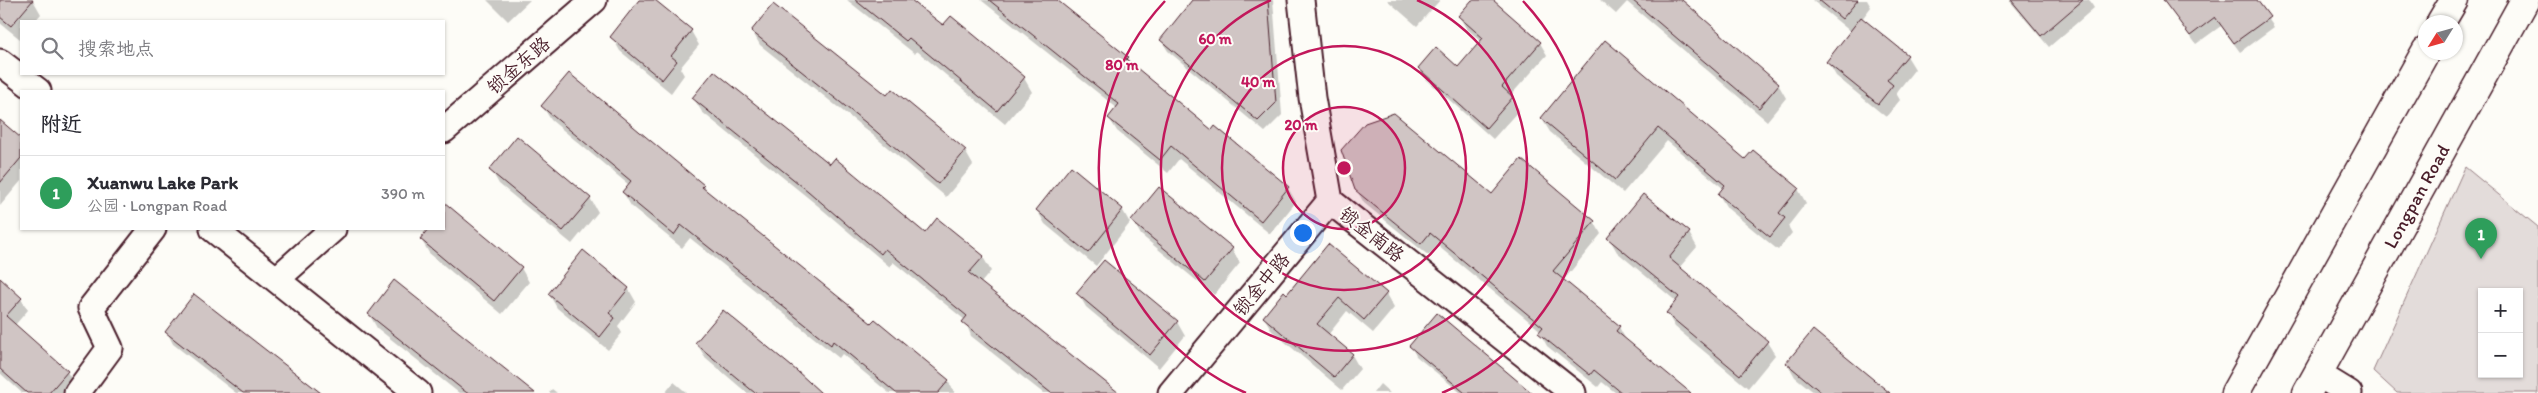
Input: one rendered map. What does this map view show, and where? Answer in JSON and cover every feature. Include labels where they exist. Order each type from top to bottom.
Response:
[{"type":"main road","points":[[2446,15],[2454,0]]},
{"type":"main road","name":"Longpan Road","points":[[2312,384],[2525,0]]},
{"type":"main road","points":[[2235,393],[2421,60]]},
{"type":"street","name":"锁金东路","points":[[445,129],[594,0]]},
{"type":"street","name":"锁金南路","points":[[1301,0],[1312,98],[1330,201],[1573,393]]},
{"type":"street","points":[[0,62],[37,90]]},
{"type":"street","name":"锁金中路","points":[[1170,393],[1330,201]]},
{"type":"street","name":"锁金中路","points":[[1190,393],[1333,214],[1330,201]]},
{"type":"street","points":[[77,393],[110,348],[91,308],[152,230]]},
{"type":"street","points":[[214,230],[418,393]]},
{"type":"street","points":[[277,279],[332,230]]},
{"type":"street","points":[[2312,384],[2350,393]]},
{"type":"shaded area","points":[[2465,167],[2538,227],[2538,393],[2397,393],[2373,371]]},
{"type":"building","points":[[0,0],[33,0],[11,26],[0,17]]},
{"type":"building","points":[[639,0],[655,0],[692,30],[671,56],[677,61],[662,80],[610,37]]},
{"type":"building","points":[[855,0],[911,0],[943,25],[951,16],[1025,77],[997,111],[909,38],[906,41]]},
{"type":"building","points":[[989,0],[1057,0],[1128,57],[1126,59],[1212,130],[1215,126],[1289,187],[1261,221],[1171,146],[1160,160],[1108,118],[1119,104]]},
{"type":"building","points":[[1192,0],[1268,0],[1276,103],[1258,121],[1160,40]]},
{"type":"building","points":[[1472,0],[1493,0],[1541,42],[1502,87],[1513,97],[1486,128],[1418,68],[1436,47],[1458,67],[1483,38],[1458,16]]},
{"type":"building","points":[[1632,0],[1682,0],[1779,84],[1759,108]]},
{"type":"building","points":[[1819,0],[1858,0],[1842,19]]},
{"type":"building","points":[[2011,0],[2083,0],[2041,36]]},
{"type":"building","points":[[2163,0],[2257,0],[2270,17],[2234,43],[2215,17],[2190,36]]},
{"type":"building","points":[[773,4],[887,95],[892,89],[966,150],[938,184],[865,122],[751,31]]},
{"type":"building","points":[[1861,17],[1908,55],[1887,80],[1893,85],[1878,104],[1826,62]]},
{"type":"building","points":[[1605,40],[1745,159],[1753,150],[1799,188],[1779,213],[1785,218],[1770,237],[1718,194],[1725,185],[1658,128],[1615,180],[1541,118]]},
{"type":"building","points":[[714,71],[830,164],[835,158],[925,233],[937,218],[984,256],[969,273],[1119,393],[1051,393],[962,322],[967,316],[885,249],[881,254],[808,191],[692,98]]},
{"type":"building","points":[[569,73],[704,185],[702,187],[871,323],[875,319],[949,380],[938,393],[896,393],[833,341],[831,345],[681,225],[674,235],[622,192],[631,181],[541,106]]},
{"type":"building","points":[[1394,113],[1492,194],[1521,159],[1595,221],[1553,271],[1620,326],[1616,331],[1691,393],[1622,393],[1594,370],[1590,375],[1538,333],[1543,327],[1430,233],[1421,244],[1355,190],[1341,150],[1365,123]]},
{"type":"building","points":[[0,120],[20,137],[20,159],[0,183]]},
{"type":"building","points":[[517,136],[591,198],[563,231],[489,170]]},
{"type":"building","points":[[1071,166],[1123,209],[1088,253],[1036,210]]},
{"type":"building","points":[[1159,187],[1233,248],[1205,282],[1131,221]]},
{"type":"building","points":[[1643,194],[1690,232],[1669,258],[1768,341],[1740,375],[1666,313],[1679,297],[1607,238]]},
{"type":"building","points":[[445,203],[522,267],[494,301],[420,239],[427,230],[445,230]]},
{"type":"building","points":[[1328,244],[1387,293],[1364,320],[1339,298],[1317,324],[1353,354],[1334,377],[1263,317],[1284,291],[1287,294]]},
{"type":"building","points":[[583,250],[629,288],[609,313],[615,318],[600,337],[548,294]]},
{"type":"building","points":[[1104,260],[1178,321],[1150,355],[1076,293]]},
{"type":"building","points":[[0,278],[22,298],[6,316],[68,371],[49,393],[27,393],[0,369]]},
{"type":"building","points":[[394,280],[535,393],[467,393],[368,314]]},
{"type":"building","points":[[194,294],[321,393],[243,393],[165,332]]},
{"type":"building","points":[[723,310],[821,393],[755,393],[695,343]]},
{"type":"building","points":[[1437,313],[1532,393],[1465,393],[1409,346]]},
{"type":"building","points":[[1813,330],[1890,393],[1822,393],[1786,363]]},
{"type":"place","name":"Xuanwu Lake Park","points":[[2481,259]]}]
